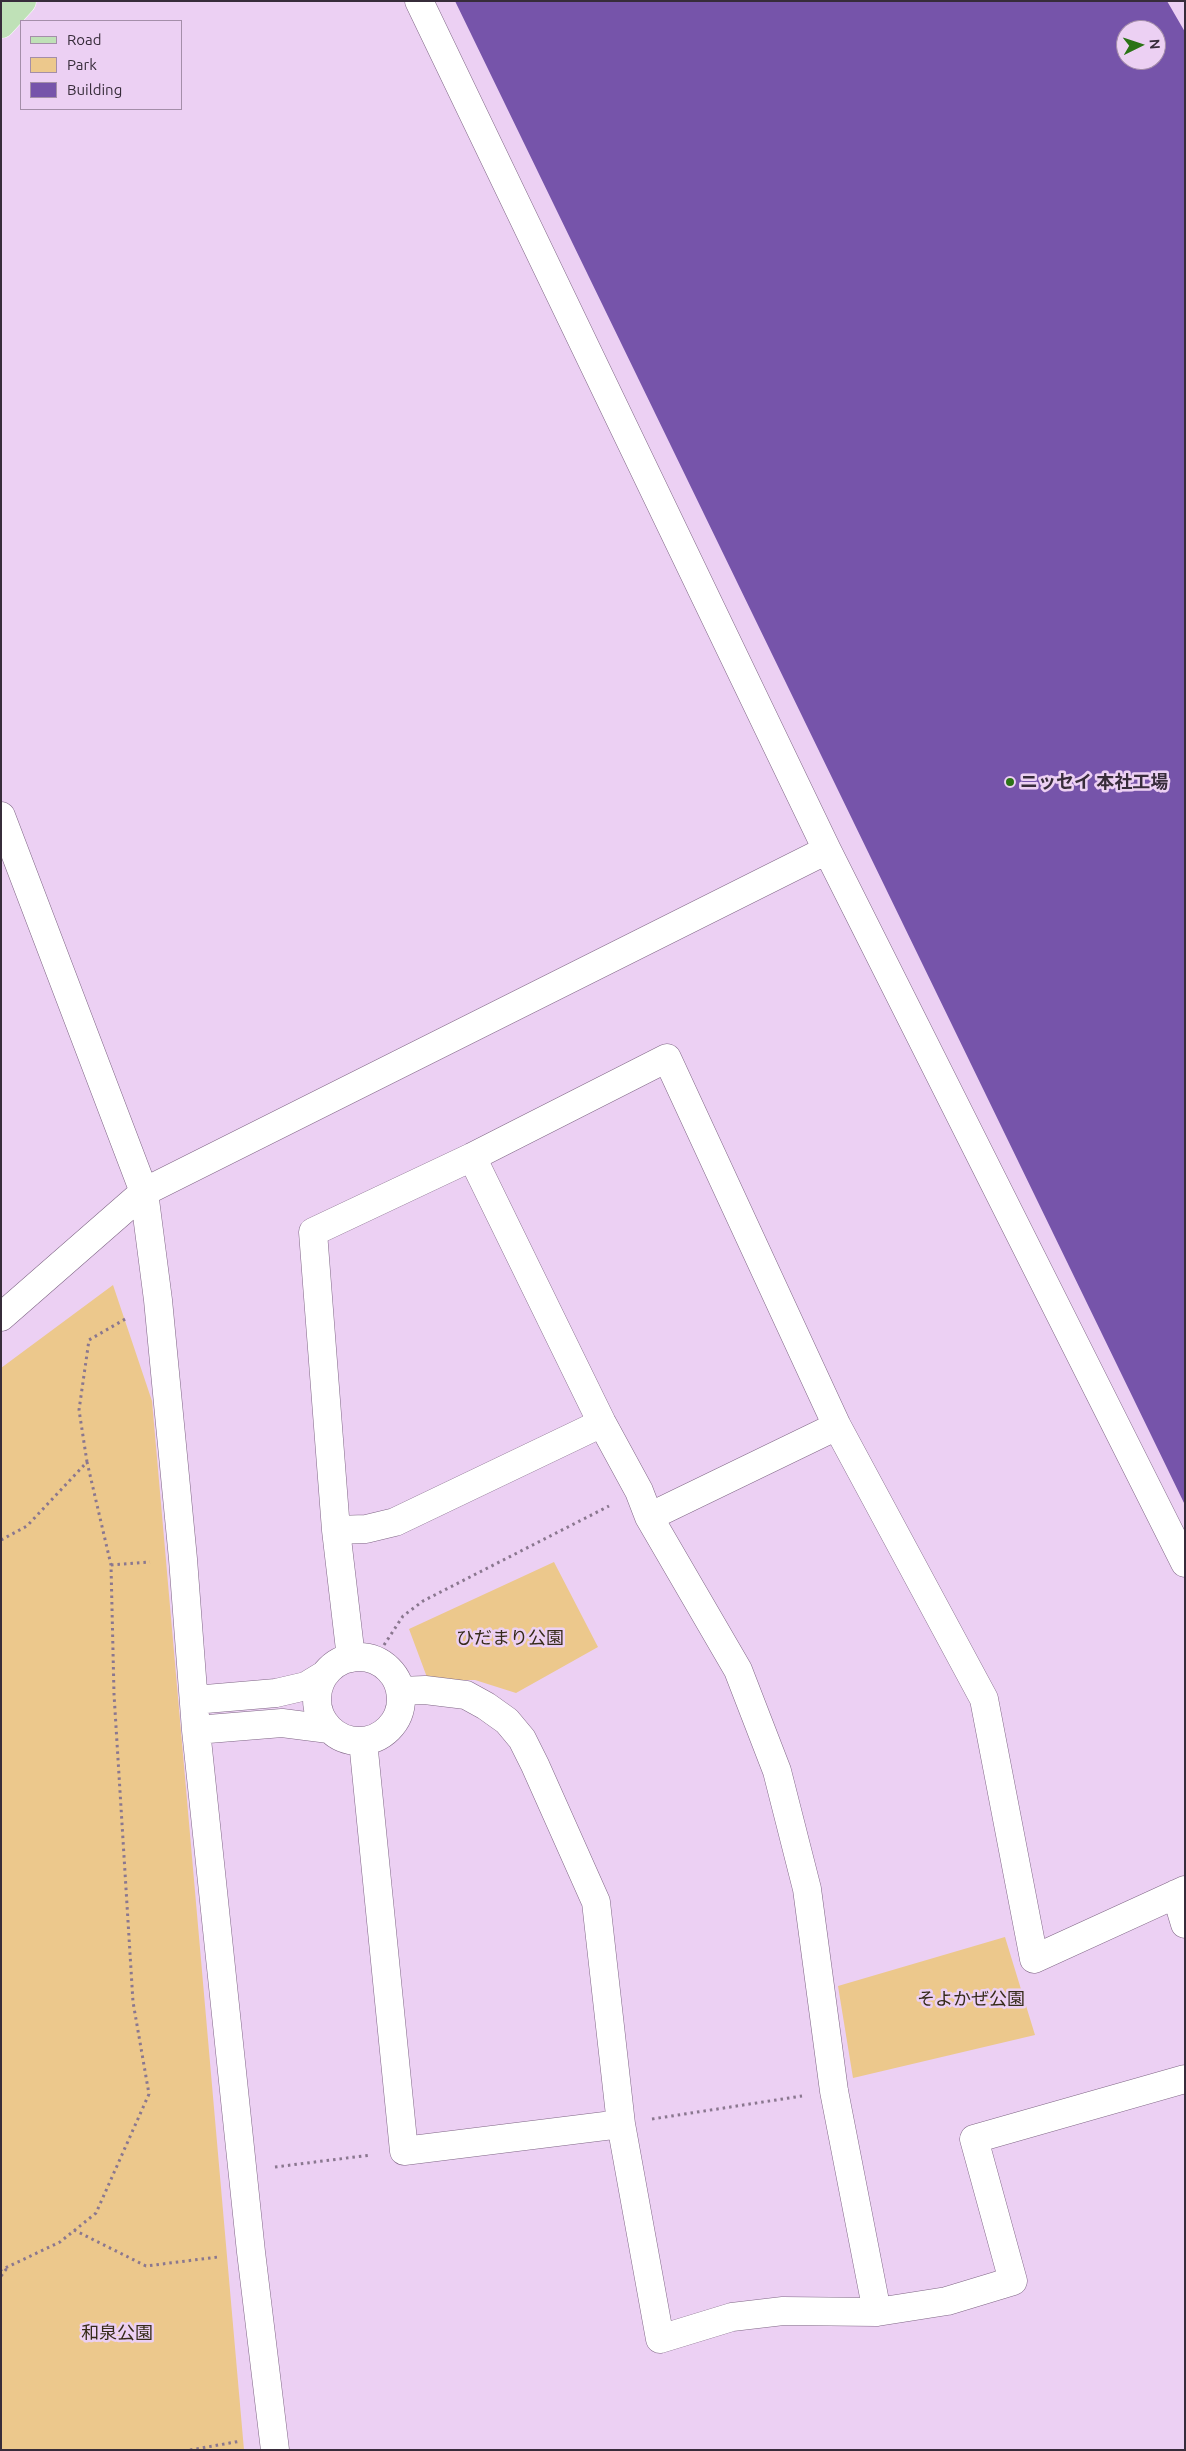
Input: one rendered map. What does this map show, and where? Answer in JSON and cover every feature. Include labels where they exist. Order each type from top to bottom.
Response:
[{"type":"main road","points":[[1,24],[22,1]]},
{"type":"street","points":[[419,1],[827,850],[1185,1563]]},
{"type":"street","points":[[1,816],[144,1192],[158,1300],[183,1559],[196,1730],[244,2171],[251,2252],[274,2443]]},
{"type":"street","points":[[1,1316],[144,1192],[827,850]]},
{"type":"street","points":[[362,1659],[336,1530],[313,1232],[472,1157],[667,1058],[837,1426],[984,1699],[1034,1959],[1180,1892],[1185,1924]]},
{"type":"street","points":[[472,1157],[602,1423],[639,1491],[649,1516],[738,1670],[777,1771],[807,1889],[834,2091],[877,2312]]},
{"type":"street","points":[[336,1530],[366,1529],[396,1522],[602,1423]]},
{"type":"street","points":[[649,1516],[837,1426]]},
{"type":"street","points":[[194,1700],[276,1693],[306,1686],[324,1675],[340,1661],[362,1659],[386,1667],[395,1678],[400,1691],[400,1706],[396,1718],[388,1730],[376,1738],[363,1741],[339,1737],[329,1729],[318,1709],[317,1698],[324,1675]]},
{"type":"street","points":[[400,1691],[425,1690],[466,1695],[507,1721],[526,1748],[596,1902],[620,2124],[660,2339],[732,2317],[782,2311],[877,2312],[948,2301],[1013,2280],[974,2139],[1185,2079]]},
{"type":"street","points":[[196,1730],[282,1723],[329,1729]]},
{"type":"street","points":[[363,1741],[404,2151],[620,2124]]},
{"type":"path","points":[[1,2270],[60,2242],[96,2213],[149,2094],[133,2002],[114,1694],[110,1565],[87,1462],[79,1410],[89,1340],[158,1300]]},
{"type":"path","points":[[1,1540],[28,1526],[87,1462]]},
{"type":"path","points":[[362,1659],[403,1616],[423,1600],[639,1491]]},
{"type":"path","points":[[110,1565],[183,1559]]},
{"type":"path","points":[[620,2124],[834,2091]]},
{"type":"path","points":[[244,2171],[404,2151]]},
{"type":"path","points":[[74,2230],[146,2266],[251,2252]]},
{"type":"path","points":[[1,2276],[7,2267]]},
{"type":"path","points":[[190,2450],[199,2446],[274,2443]]},
{"type":"green space","name":"和泉公園","points":[[113,1285],[152,1401],[244,2450],[1,2450],[1,1368]]},
{"type":"green space","name":"ひだまり公園","points":[[554,1562],[598,1647],[516,1693],[475,1680],[428,1680],[409,1629]]},
{"type":"green space","name":"そよかぜ公園","points":[[1005,1937],[1035,2035],[853,2078],[838,1986]]},
{"type":"building","name":"ニッセイ 本社工場","points":[[455,1],[1167,1],[1185,32],[1185,1505]]},
{"type":"place","name":"ニッセイ 本社工場","points":[[1010,782]]}]
